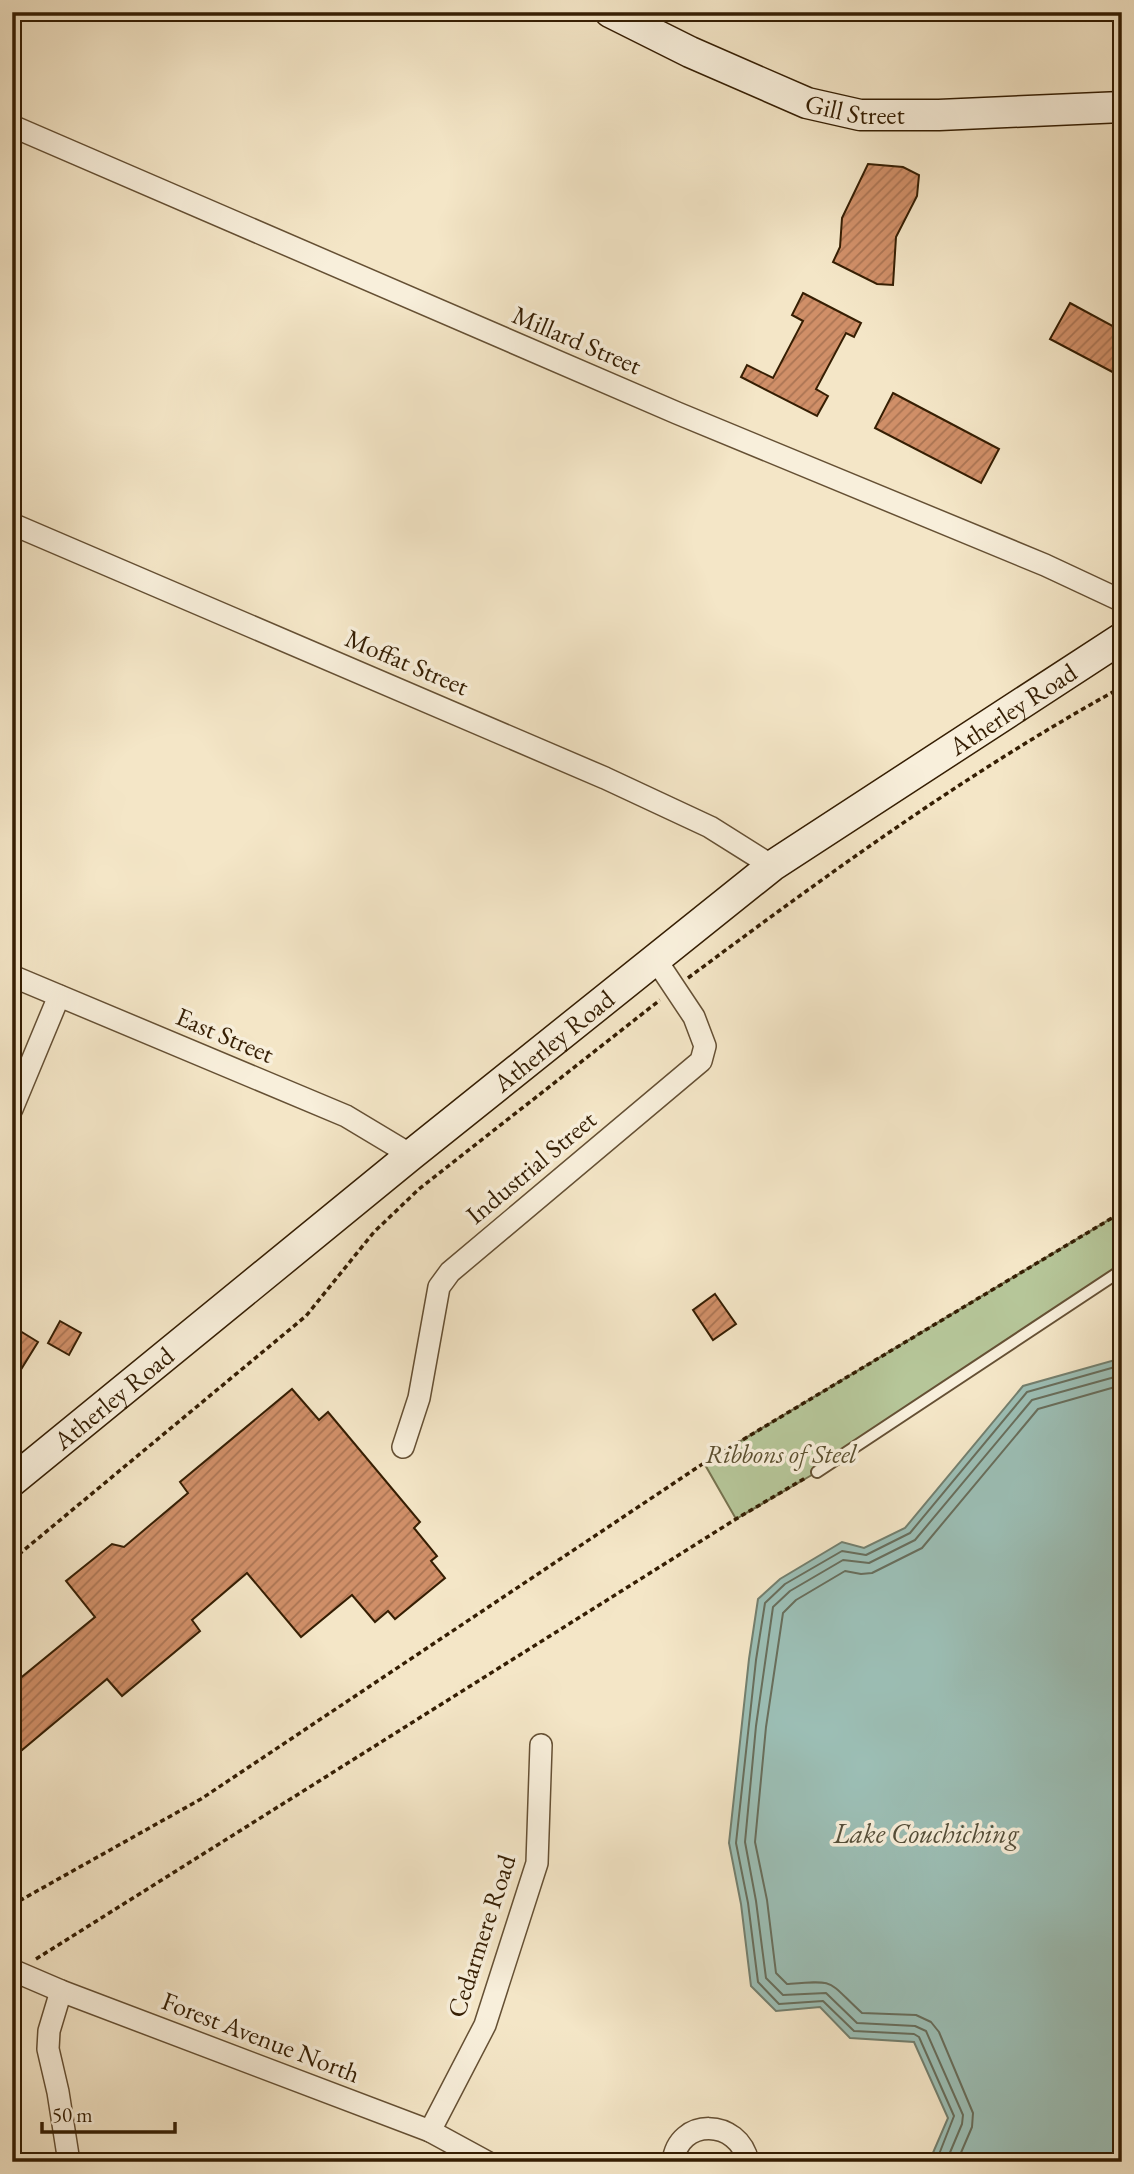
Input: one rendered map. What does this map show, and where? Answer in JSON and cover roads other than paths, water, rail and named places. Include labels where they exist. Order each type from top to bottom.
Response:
[{"type":"main road","name":"Gill Street","points":[[610,12],[690,52],[807,103],[860,115],[939,115],[1122,107]]},
{"type":"main road","name":"Atherley Road","points":[[12,1481],[411,1155],[772,866],[1122,638]]},
{"type":"street","name":"Millard Street","points":[[12,126],[677,414],[1045,565],[1122,601]]},
{"type":"street","name":"Moffat Street","points":[[12,524],[605,778],[710,827],[772,866]]},
{"type":"street","name":"Industrial Street","points":[[403,1447],[419,1398],[439,1287],[450,1272],[701,1061],[705,1046],[694,1017],[656,960]]},
{"type":"street","name":"East Street","points":[[12,976],[346,1116],[411,1155]]},
{"type":"street","points":[[12,1109],[59,996]]},
{"type":"street","name":"Cedarmere Road","points":[[430,2131],[485,2025],[537,1863],[541,1745]]},
{"type":"street","name":"Forest Avenue North","points":[[15,1971],[61,1991],[430,2131],[488,2162]]},
{"type":"street","points":[[61,1991],[48,2031],[48,2049],[69,2162]]},
{"type":"street","points":[[673,2162],[679,2144],[689,2135],[700,2129],[713,2128],[726,2131],[736,2138],[744,2148],[748,2162]]},
{"type":"lane","points":[[817,1472],[1122,1270]]},
{"type":"water","name":"Lake Couchiching","points":[[1122,1358],[1122,2162],[929,2162],[948,2118],[914,2042],[850,2038],[820,2007],[776,2011],[751,1986],[741,1904],[729,1843],[758,1599],[780,1579],[842,1542],[864,1548],[905,1528],[1023,1386]]},
{"type":"park label","name":"Ribbons of Steel","points":[[781,1454]]}]
